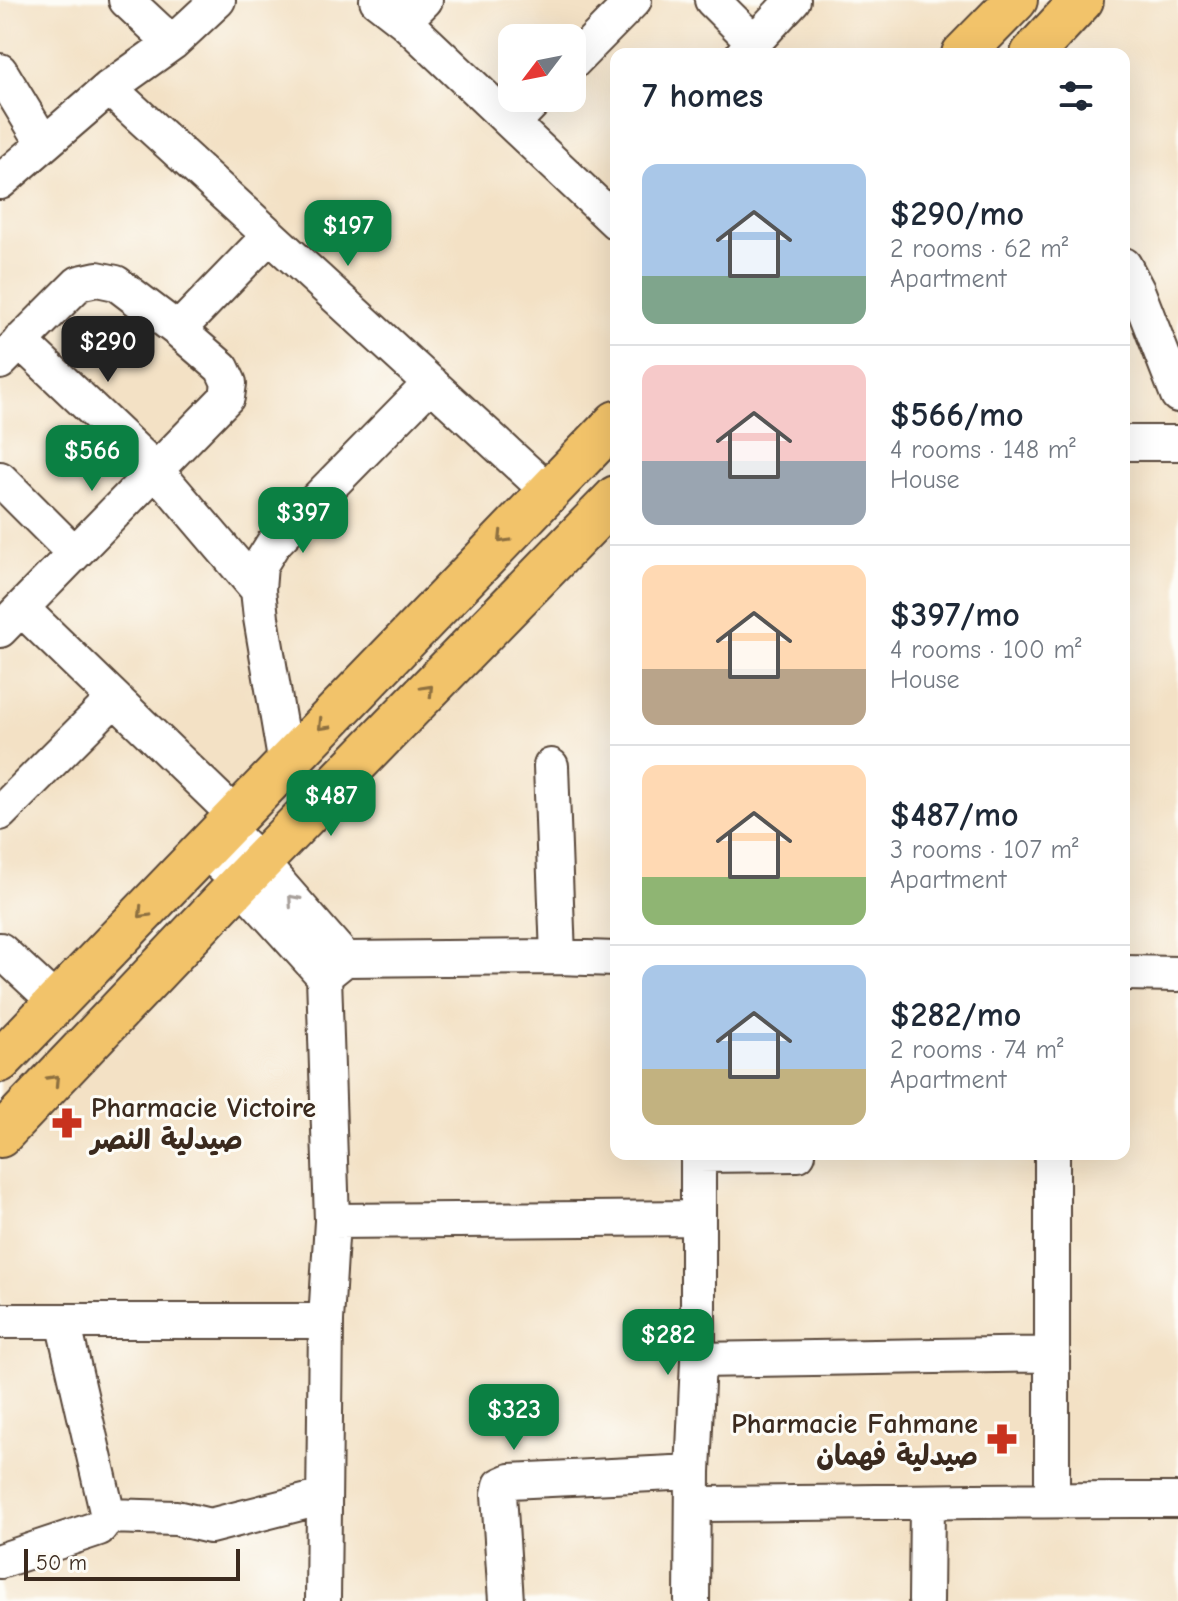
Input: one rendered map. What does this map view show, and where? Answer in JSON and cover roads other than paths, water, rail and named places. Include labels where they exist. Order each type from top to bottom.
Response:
[{"type":"main road","points":[[969,48],[1016,0]]},
{"type":"main road","points":[[1038,48],[1082,0]]},
{"type":"main road","points":[[0,1061],[610,428]]},
{"type":"main road","points":[[0,1136],[250,873],[610,515]]},
{"type":"street","points":[[126,0],[172,43]]},
{"type":"street","points":[[0,182],[109,88],[172,43],[218,0]]},
{"type":"street","points":[[377,0],[414,11],[513,123],[610,204]]},
{"type":"street","points":[[586,49],[634,0]]},
{"type":"street","points":[[712,0],[748,48],[793,0]]},
{"type":"street","points":[[0,71],[44,144]]},
{"type":"street","points":[[109,88],[548,491]]},
{"type":"street","points":[[513,123],[524,112]]},
{"type":"street","points":[[178,330],[269,236]]},
{"type":"street","points":[[1130,277],[1178,395]]},
{"type":"street","points":[[258,590],[155,469],[10,352],[79,283],[97,279],[116,283],[178,330],[222,368],[229,383],[227,397],[155,469],[6,624],[114,699],[222,831],[250,873],[334,967],[332,1221],[326,1321],[323,1601]]},
{"type":"street","points":[[286,765],[261,618],[258,590],[260,565],[273,544],[431,383]]},
{"type":"street","points":[[1130,443],[1178,443]]},
{"type":"street","points":[[0,479],[74,553]]},
{"type":"street","points":[[0,813],[114,699]]},
{"type":"street","points":[[551,766],[558,957]]},
{"type":"street","points":[[0,950],[56,1002]]},
{"type":"street","points":[[334,967],[558,957],[610,959]]},
{"type":"street","points":[[1130,973],[1178,974]]},
{"type":"street","points":[[692,1601],[698,1360],[698,1160]]},
{"type":"street","points":[[1052,1160],[1052,1499]]},
{"type":"street","points":[[332,1221],[697,1218]]},
{"type":"street","points":[[0,1321],[326,1321]]},
{"type":"street","points":[[0,1561],[99,1528],[108,1516],[63,1321]]},
{"type":"street","points":[[698,1360],[1052,1354]]},
{"type":"street","points":[[506,1601],[499,1494],[501,1485],[510,1481],[927,1502],[1178,1500]]},
{"type":"street","points":[[108,1516],[176,1518],[210,1526],[324,1497]]},
{"type":"street","points":[[926,1601],[927,1502]]},
{"type":"place","name":"Pharmacie Victoire صيدلية النصر","points":[[67,1123]]},
{"type":"place","name":"Pharmacie Fahmane صيدلية فهمان","points":[[1002,1439]]}]
